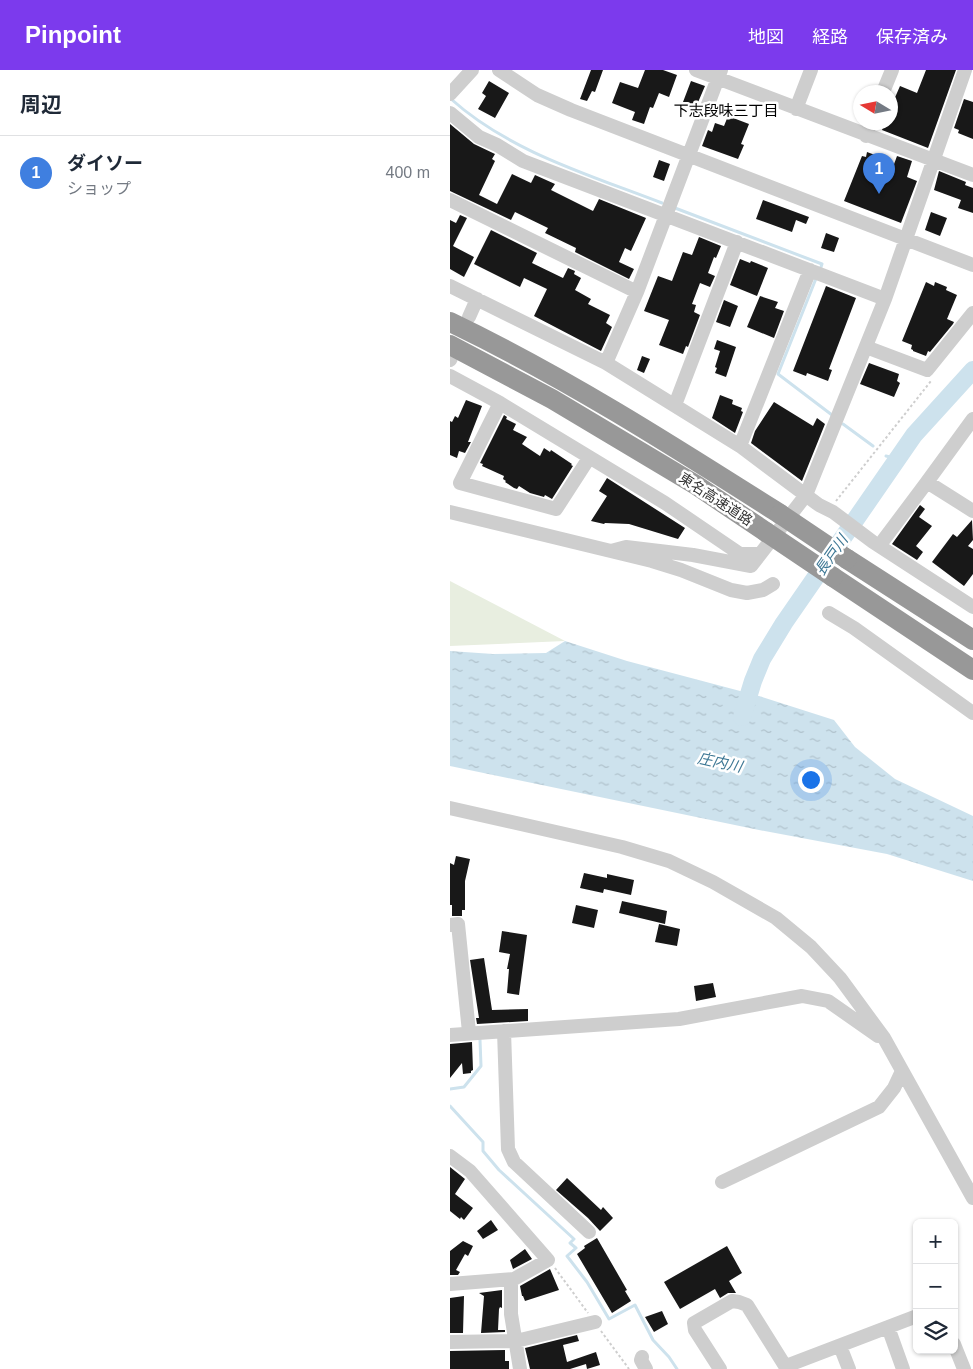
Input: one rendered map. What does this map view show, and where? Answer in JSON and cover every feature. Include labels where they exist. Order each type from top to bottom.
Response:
[{"type":"highway","name":"東名高速道路","points":[[460,319],[710,470],[973,640]]},
{"type":"highway","name":"東名高速道路","points":[[450,354],[552,399],[696,485],[973,670]]},
{"type":"highway","points":[[875,578],[973,634]]},
{"type":"street","points":[[450,94],[472,70]]},
{"type":"street","points":[[499,70],[537,95],[571,110],[973,265]]},
{"type":"street","points":[[696,70],[719,74],[866,136],[973,175]]},
{"type":"street","points":[[796,108],[811,70]]},
{"type":"street","points":[[886,85],[892,70]]},
{"type":"street","points":[[611,551],[626,546],[693,555],[751,566],[806,495],[885,299],[965,70]]},
{"type":"street","points":[[606,364],[637,292],[719,74]]},
{"type":"street","points":[[450,114],[479,137],[497,145],[523,161],[885,299]]},
{"type":"street","points":[[866,136],[869,130]]},
{"type":"street","points":[[450,200],[637,292]]},
{"type":"street","points":[[675,405],[738,242]]},
{"type":"street","points":[[740,446],[815,272]]},
{"type":"street","points":[[450,286],[606,364],[675,405],[740,446],[876,544],[973,606]]},
{"type":"street","points":[[460,319],[477,299]]},
{"type":"street","points":[[866,347],[927,370],[973,313]]},
{"type":"street","points":[[450,376],[500,403],[666,503],[740,554],[760,554]]},
{"type":"street","points":[[500,403],[460,483],[556,509],[589,458]]},
{"type":"street","points":[[876,544],[927,482],[973,419]]},
{"type":"street","points":[[927,482],[973,511]]},
{"type":"street","points":[[450,512],[681,570],[731,590],[747,592],[763,590],[773,584]]},
{"type":"street","points":[[829,613],[854,628],[973,713]]},
{"type":"street","points":[[450,808],[631,850],[668,861],[713,882],[776,918],[811,947],[840,978],[884,1038],[973,1198]]},
{"type":"street","points":[[450,925],[458,924],[470,1032]]},
{"type":"street","points":[[450,1035],[470,1032],[680,1020],[802,996],[828,1001],[876,1035],[884,1038]]},
{"type":"street","points":[[504,1031],[508,1149],[514,1162],[589,1232]]},
{"type":"street","points":[[722,1182],[879,1107],[894,1088],[902,1071]]},
{"type":"street","points":[[450,1156],[470,1170],[548,1260],[512,1280],[450,1284]]},
{"type":"street","points":[[512,1280],[511,1314],[520,1369]]},
{"type":"street","points":[[720,1369],[695,1330],[694,1323],[732,1301],[747,1305],[787,1368],[913,1318]]},
{"type":"street","points":[[450,1342],[516,1341],[595,1322]]},
{"type":"street","points":[[888,1327],[903,1369]]},
{"type":"street","points":[[840,1346],[849,1369]]},
{"type":"street","points":[[958,1354],[964,1369]]},
{"type":"path","points":[[830,511],[931,381]]},
{"type":"shaded area","points":[[450,581],[565,641],[450,646]]},
{"type":"water","name":"庄内川","points":[[565,641],[627,661],[759,696],[834,720],[855,747],[895,779],[973,816],[973,881],[887,854],[759,830],[450,766],[450,651],[493,654],[546,653]]},
{"type":"building","points":[[591,70],[603,70],[595,92],[592,91],[587,101],[580,99]]},
{"type":"building","points":[[645,70],[663,70],[677,75],[669,97],[659,93],[653,108],[650,107],[644,124],[632,120],[635,112],[612,103],[620,82],[638,88]]},
{"type":"building","points":[[926,70],[956,70],[928,148],[882,130],[898,130],[898,91],[900,86],[917,93]]},
{"type":"building","points":[[489,81],[509,93],[495,118],[478,109],[486,96],[482,93]]},
{"type":"building","points":[[691,81],[705,86],[696,107],[683,102]]},
{"type":"building","points":[[964,99],[973,102],[973,139],[958,133],[959,130],[954,128]]},
{"type":"building","points":[[728,116],[749,124],[741,144],[744,145],[738,159],[702,146],[708,130],[712,132],[715,123],[724,126]]},
{"type":"building","points":[[450,124],[474,144],[495,154],[492,159],[495,161],[479,195],[497,204],[512,174],[531,183],[535,175],[555,184],[551,190],[593,211],[599,199],[646,218],[631,251],[625,248],[619,262],[634,269],[629,279],[575,252],[576,248],[545,233],[548,228],[515,212],[511,220],[450,191]]},
{"type":"building","points":[[867,152],[875,155],[874,160],[893,167],[897,156],[912,161],[907,177],[917,181],[901,223],[844,201],[862,156],[866,157]]},
{"type":"building","points":[[659,160],[670,164],[664,181],[653,177]]},
{"type":"building","points":[[939,171],[966,182],[965,185],[973,188],[973,213],[958,208],[961,200],[934,190]]},
{"type":"building","points":[[763,200],[809,217],[806,224],[796,220],[792,232],[756,219]]},
{"type":"building","points":[[931,212],[947,218],[940,236],[925,230]]},
{"type":"building","points":[[460,215],[467,218],[453,246],[474,257],[464,277],[450,269],[450,220],[456,223]]},
{"type":"building","points":[[491,230],[537,253],[532,263],[563,278],[568,268],[575,271],[574,274],[581,278],[575,290],[591,299],[588,304],[610,315],[606,323],[612,327],[601,351],[534,316],[547,289],[524,278],[520,287],[474,264]]},
{"type":"building","points":[[826,233],[839,238],[834,252],[821,248]]},
{"type":"building","points":[[699,237],[721,246],[716,258],[714,257],[708,273],[715,276],[710,287],[700,283],[692,304],[696,305],[694,312],[700,315],[688,347],[686,346],[683,354],[659,345],[669,320],[644,311],[658,276],[672,281],[683,252],[692,255]]},
{"type":"building","points":[[740,259],[768,268],[757,296],[730,285]]},
{"type":"building","points":[[926,282],[934,286],[935,282],[947,287],[946,290],[957,295],[947,319],[954,322],[953,324],[930,352],[928,351],[926,356],[913,351],[911,349],[912,345],[902,341]]},
{"type":"building","points":[[826,286],[856,298],[829,369],[832,370],[828,381],[807,373],[806,376],[793,371]]},
{"type":"building","points":[[760,296],[778,302],[775,308],[784,311],[774,338],[747,327]]},
{"type":"building","points":[[724,300],[738,306],[730,327],[716,322]]},
{"type":"building","points":[[717,340],[736,347],[726,377],[715,373],[720,351],[714,349]]},
{"type":"building","points":[[642,356],[650,359],[644,373],[637,370]]},
{"type":"building","points":[[869,363],[899,374],[897,381],[900,383],[894,397],[860,384]]},
{"type":"building","points":[[720,395],[733,400],[732,404],[742,408],[741,411],[743,412],[735,433],[712,418]]},
{"type":"building","points":[[466,400],[482,406],[468,442],[471,442],[465,453],[459,451],[457,458],[450,455],[450,421],[452,422],[455,416],[458,418]]},
{"type":"building","points":[[774,402],[813,426],[817,418],[825,424],[802,481],[751,443],[755,431]]},
{"type":"building","points":[[504,415],[507,417],[506,419],[516,424],[513,430],[527,437],[522,444],[540,456],[544,448],[550,452],[551,450],[572,464],[573,466],[552,499],[545,495],[544,497],[530,493],[519,486],[517,489],[514,488],[505,482],[504,476],[482,466],[483,464],[480,463]]},
{"type":"building","points":[[607,478],[685,528],[678,539],[629,524],[604,524],[591,521],[607,496],[599,491]]},
{"type":"building","points":[[920,505],[925,509],[919,517],[932,526],[916,546],[923,552],[917,560],[892,544]]},
{"type":"building","points":[[972,520],[973,540],[968,546],[973,549],[973,574],[964,586],[932,562],[953,534],[957,537]]},
{"type":"building","points":[[456,856],[470,859],[465,881],[465,910],[462,910],[462,916],[452,916],[452,905],[450,905],[450,863],[454,865]]},
{"type":"building","points":[[584,873],[607,878],[607,874],[634,880],[631,895],[604,889],[603,893],[580,888]]},
{"type":"building","points":[[622,901],[667,911],[665,924],[619,913]]},
{"type":"building","points":[[576,905],[598,910],[594,928],[572,923]]},
{"type":"building","points":[[659,924],[680,929],[677,946],[655,942]]},
{"type":"building","points":[[502,931],[527,935],[519,995],[507,993],[509,969],[507,969],[510,954],[499,952]]},
{"type":"building","points":[[484,958],[492,1010],[528,1009],[528,1021],[477,1024],[476,1018],[479,1018],[470,960]]},
{"type":"building","points":[[713,983],[716,997],[696,1001],[694,986]]},
{"type":"building","points":[[472,1042],[473,1070],[471,1073],[463,1074],[462,1063],[450,1078],[450,1044]]},
{"type":"building","points":[[450,1167],[465,1179],[455,1194],[473,1208],[464,1220],[450,1211]]},
{"type":"building","points":[[567,1178],[601,1210],[603,1207],[613,1218],[600,1231],[556,1190]]},
{"type":"building","points":[[491,1220],[498,1230],[483,1239],[477,1231]]},
{"type":"building","points":[[597,1238],[627,1290],[625,1291],[631,1301],[612,1313],[577,1254],[585,1248],[584,1246]]},
{"type":"building","points":[[463,1241],[473,1246],[468,1256],[465,1254],[456,1270],[460,1272],[458,1275],[450,1275],[450,1251]]},
{"type":"building","points":[[727,1246],[742,1273],[729,1281],[736,1293],[728,1293],[720,1298],[715,1289],[680,1309],[664,1282]]},
{"type":"building","points":[[525,1249],[532,1259],[513,1269],[510,1260]]},
{"type":"building","points":[[550,1269],[559,1290],[525,1301],[520,1286]]},
{"type":"building","points":[[502,1290],[502,1308],[500,1307],[499,1309],[498,1330],[505,1330],[505,1332],[481,1333],[484,1296],[479,1293]]},
{"type":"building","points":[[464,1296],[463,1333],[450,1333],[450,1298]]},
{"type":"building","points":[[662,1311],[668,1324],[654,1332],[645,1317]]},
{"type":"building","points":[[577,1335],[579,1341],[563,1345],[567,1362],[596,1352],[600,1365],[587,1369],[586,1364],[570,1369],[530,1369],[525,1348]]},
{"type":"building","points":[[505,1350],[505,1361],[509,1361],[509,1369],[450,1369],[450,1351]]},
{"type":"waterway","points":[[451,99],[474,118],[525,148],[579,172],[662,203]]},
{"type":"waterway","points":[[675,208],[822,264],[820,270]]},
{"type":"waterway","points":[[817,276],[778,374],[832,415]]},
{"type":"waterway","name":"長戸川","points":[[742,717],[762,659],[784,623],[914,435],[973,370]]},
{"type":"waterway","points":[[843,424],[873,446]]},
{"type":"waterway","points":[[886,456],[898,459]]},
{"type":"waterway","points":[[450,1089],[464,1087],[481,1066],[480,1040]]},
{"type":"waterway","points":[[450,1106],[483,1142],[483,1151],[499,1170],[574,1239],[570,1243],[576,1248],[567,1256],[587,1282],[609,1319],[635,1305],[653,1340],[677,1369]]},
{"type":"place","name":"ダイソー","points":[[879,194]]},
{"type":"district","name":"下志段味三丁目","points":[[726,110]]}]
